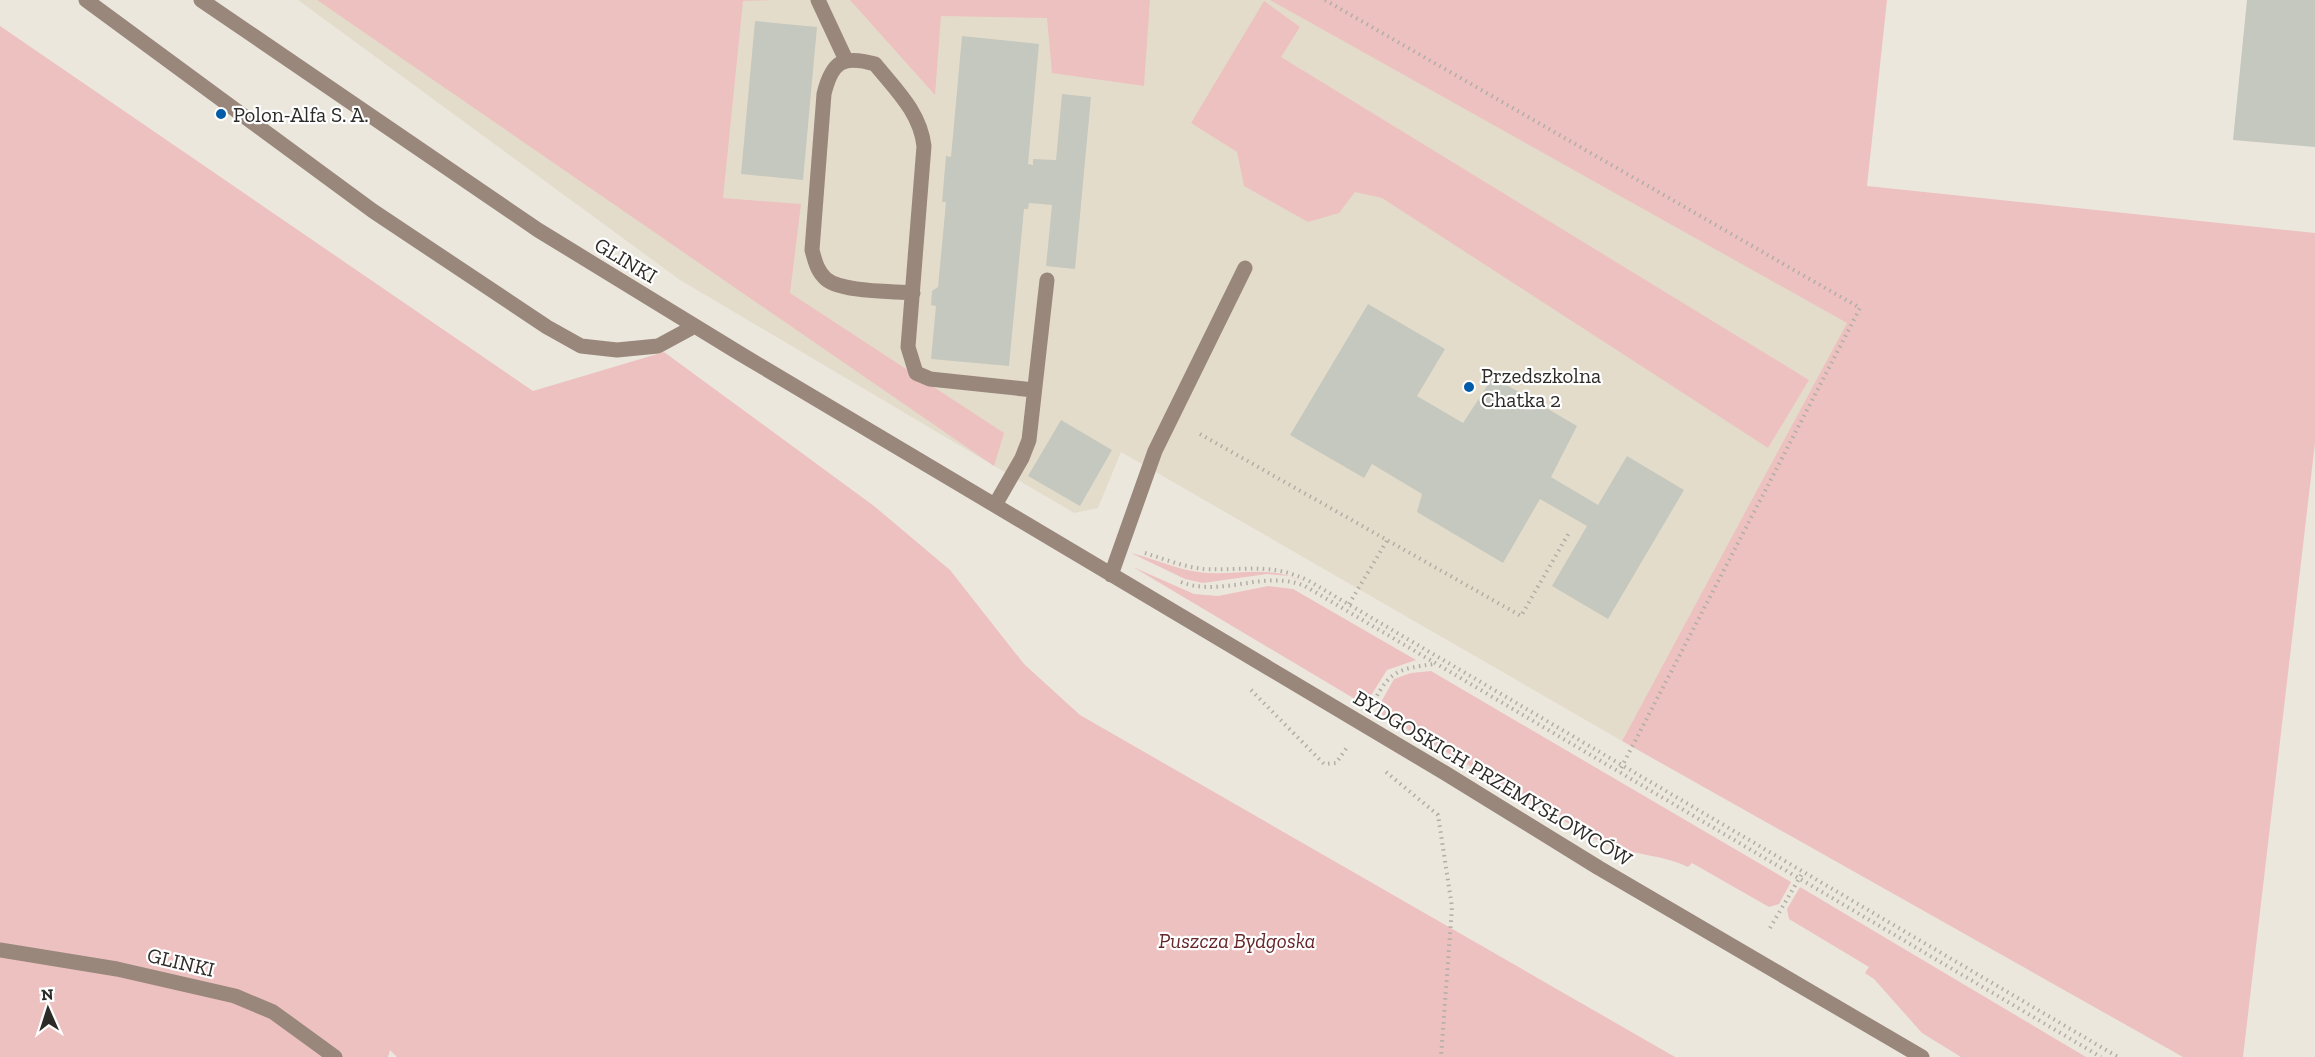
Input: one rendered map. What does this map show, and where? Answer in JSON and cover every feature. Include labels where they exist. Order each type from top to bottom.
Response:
[{"type":"street","points":[[86,0],[373,211],[581,346],[617,350],[658,346],[695,326]]},
{"type":"street","name":"GLINKI","points":[[201,0],[538,230],[1043,534]]},
{"type":"street","points":[[818,0],[846,60]]},
{"type":"street","points":[[913,293],[844,287],[827,280],[817,269],[812,250],[824,94],[829,75],[836,65],[846,60],[875,64],[913,111],[922,131],[924,146],[913,293],[908,347],[916,373],[930,379],[1034,390]]},
{"type":"street","points":[[1111,574],[1155,451],[1245,268]]},
{"type":"street","points":[[995,505],[1022,458],[1029,440],[1047,280]]},
{"type":"street","name":"BYDGOSKICH PRZEMYSŁOWCÓW","points":[[1043,534],[1445,773],[1599,868],[1922,1057]]},
{"type":"street","name":"GLINKI","points":[[0,950],[117,969],[235,996],[273,1012],[335,1057]]},
{"type":"path","points":[[1325,0],[1860,308],[1619,772]]},
{"type":"path","points":[[1200,434],[1521,616],[1570,531]]},
{"type":"path","points":[[1349,604],[1388,539]]},
{"type":"path","points":[[1122,547],[1201,569],[1252,567],[1290,571],[2118,1057]]},
{"type":"path","points":[[1177,581],[1210,589],[1279,580],[1305,586],[2101,1057]]},
{"type":"path","points":[[1377,764],[1438,815],[1452,907],[1441,1057]]},
{"type":"path","points":[[1770,928],[1803,872]]},
{"type":"shaded area","points":[[298,0],[1271,0],[1848,323],[1622,741],[1121,452],[1098,508],[1074,513],[680,280]]},
{"type":"green space","points":[[317,0],[774,0],[743,1],[723,198],[801,204],[790,293],[1004,433],[994,466]]},
{"type":"green space","points":[[850,0],[1150,0],[1144,86],[1052,73],[1047,18],[941,16],[935,95]]},
{"type":"green space","points":[[1270,0],[1887,0],[1867,186],[2315,233],[2315,443],[2243,1057],[2183,1057],[1622,741],[1847,323]]},
{"type":"green space","points":[[1264,1],[1300,27],[1281,57],[1809,380],[1768,448],[1382,198],[1355,192],[1339,213],[1308,222],[1244,186],[1237,152],[1191,123]]},
{"type":"green space","name":"Puszcza Bydgoska","points":[[0,26],[533,391],[664,352],[874,506],[950,570],[1024,664],[1080,715],[1675,1057],[397,1057],[390,1050],[388,1057],[0,1057]]},
{"type":"green space","points":[[1131,553],[1198,572],[1264,572],[1289,576],[1267,574],[1203,583],[1185,579]]},
{"type":"green space","points":[[1133,567],[1194,594],[1218,596],[1268,586],[1293,589],[1416,660],[1387,670],[1365,705]]},
{"type":"green space","points":[[1431,671],[1791,882],[1779,904],[1769,907],[1692,863],[1688,867],[1667,859],[1622,850],[1600,842],[1376,711],[1394,679],[1411,673]]},
{"type":"green space","points":[[1800,887],[2086,1057],[1961,1057],[1922,1033],[1874,979],[1865,973],[1869,967],[1789,919],[1787,909]]},
{"type":"building","points":[[2247,0],[2315,0],[2315,147],[2233,140]]},
{"type":"building","points":[[755,21],[817,27],[803,180],[741,174]]},
{"type":"building","points":[[962,36],[1039,44],[1028,164],[1033,165],[1033,159],[1056,160],[1062,94],[1091,97],[1075,269],[1046,266],[1052,205],[1029,203],[1028,209],[1024,209],[1009,366],[931,359],[936,306],[931,305],[932,291],[938,287],[946,202],[942,202],[946,156],[951,157]]},
{"type":"building","points":[[1368,304],[1445,349],[1417,396],[1463,423],[1493,377],[1577,426],[1551,477],[1598,505],[1627,456],[1684,490],[1608,619],[1552,586],[1587,526],[1540,499],[1503,563],[1417,512],[1422,494],[1372,464],[1364,478],[1290,435]]},
{"type":"building","points":[[1061,420],[1112,450],[1080,506],[1028,476]]},
{"type":"place","name":"Polon-Alfa S. A.","points":[[221,114]]},
{"type":"place","name":"Przedszkolna Chatka 2","points":[[1469,387]]}]
